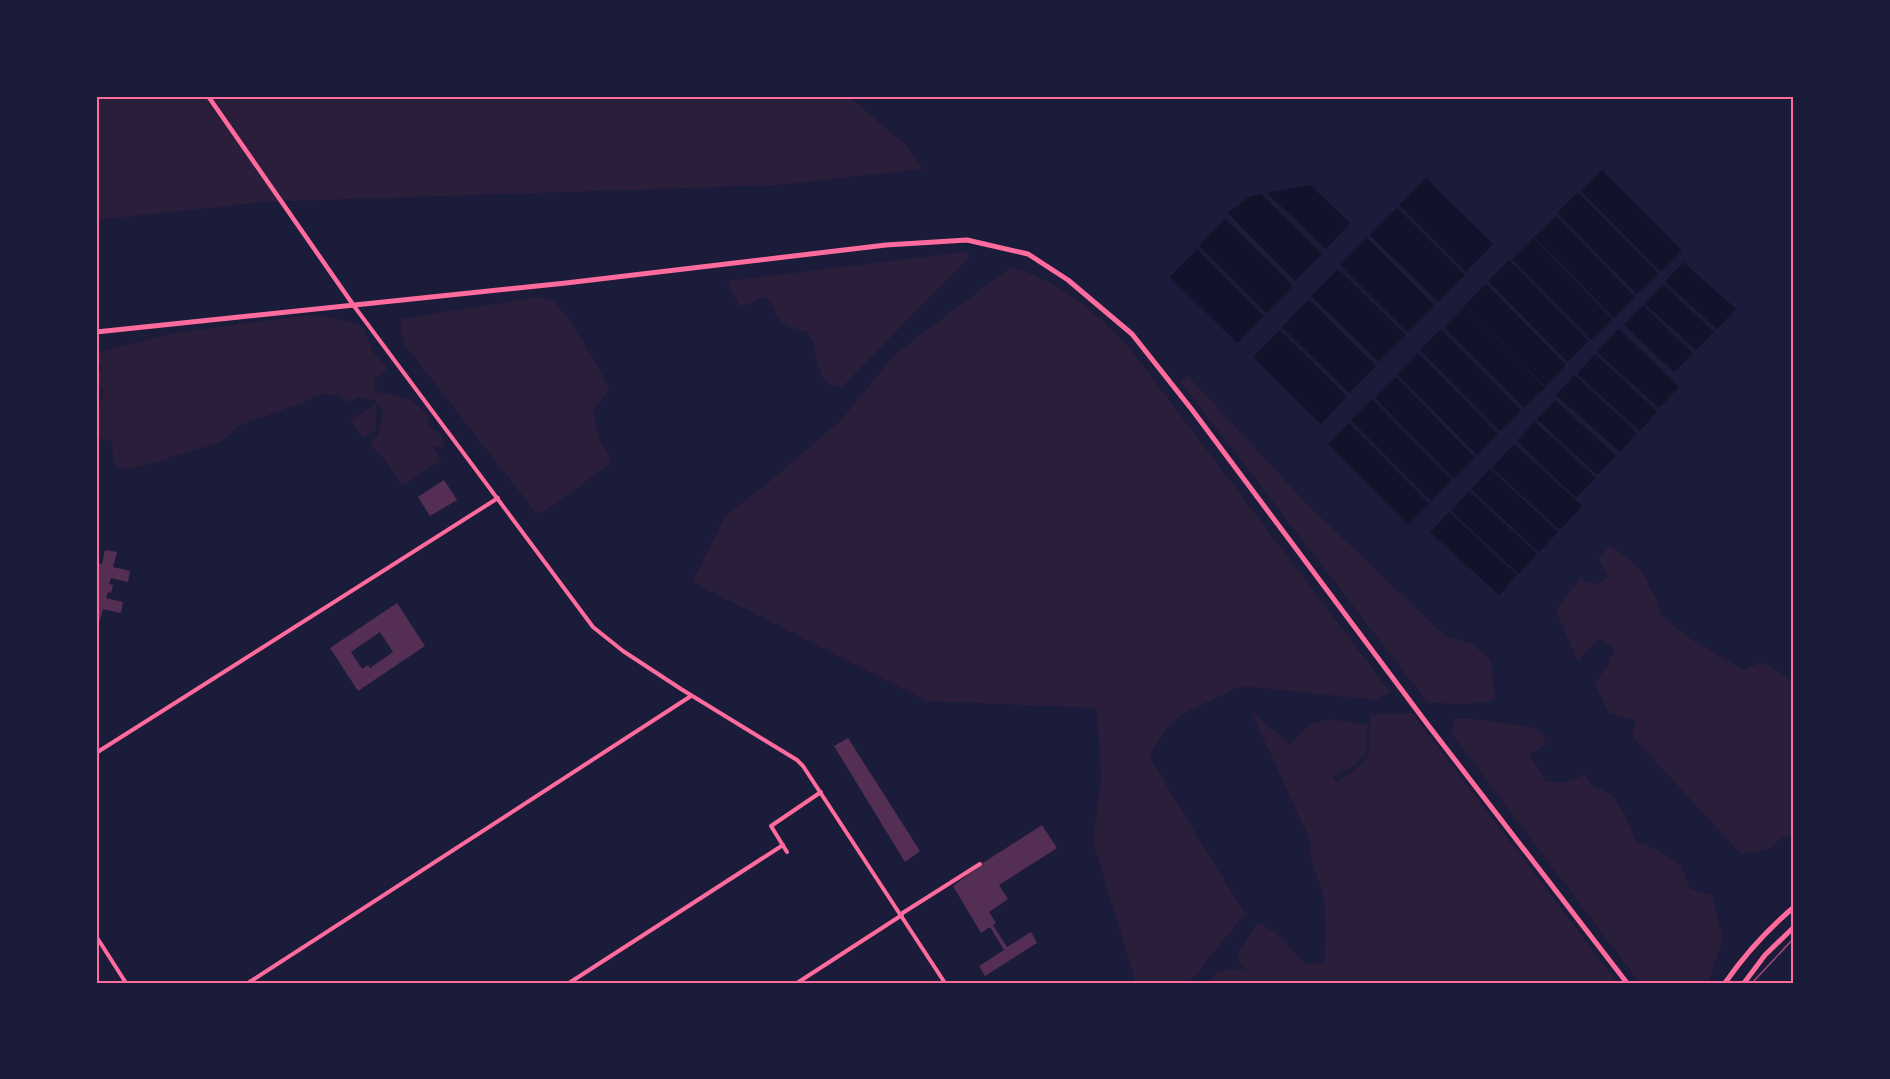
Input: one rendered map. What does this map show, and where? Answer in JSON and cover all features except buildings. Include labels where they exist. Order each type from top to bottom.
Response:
[{"type":"main road","points":[[96,332],[555,285],[886,245],[967,240],[1028,254],[1068,280],[1132,334],[1627,983]]},
{"type":"main road","points":[[1725,983],[1742,958],[1794,907]]},
{"type":"main road","points":[[1744,983],[1765,955],[1794,927]]},
{"type":"street","points":[[208,96],[354,306],[593,627],[623,651],[692,696],[797,760],[821,792],[945,983]]},
{"type":"street","points":[[96,753],[498,498]]},
{"type":"street","points":[[248,983],[692,696]]},
{"type":"street","points":[[787,852],[771,826],[821,792]]},
{"type":"street","points":[[569,983],[783,845]]},
{"type":"street","points":[[797,983],[980,864]]},
{"type":"street","points":[[96,936],[126,983]]},
{"type":"shaded area","points":[[96,96],[848,96],[907,146],[923,169],[778,185],[263,202],[96,220]]},
{"type":"shaded area","points":[[1602,170],[1682,251],[1661,272],[1581,191]]},
{"type":"shaded area","points":[[1426,178],[1493,244],[1466,272],[1399,205]]},
{"type":"shaded area","points":[[1310,185],[1350,223],[1326,249],[1267,193]]},
{"type":"shaded area","points":[[1578,192],[1658,273],[1637,294],[1557,213]]},
{"type":"shaded area","points":[[1261,194],[1322,254],[1295,281],[1228,213],[1249,197]]},
{"type":"shaded area","points":[[1397,208],[1465,275],[1438,302],[1370,235]]},
{"type":"shaded area","points":[[1556,216],[1635,297],[1614,318],[1534,237]]},
{"type":"shaded area","points":[[1225,219],[1293,286],[1266,313],[1199,246]]},
{"type":"shaded area","points":[[1367,238],[1434,305],[1407,332],[1340,265]]},
{"type":"shaded area","points":[[1533,238],[1612,319],[1591,340],[1512,259]]},
{"type":"shaded area","points":[[1197,249],[1264,316],[1237,343],[1170,277]]},
{"type":"shaded area","points":[[964,252],[970,256],[842,387],[831,385],[823,377],[816,360],[815,346],[808,332],[784,323],[778,318],[771,303],[764,297],[740,307],[727,281]]},
{"type":"shaded area","points":[[1509,260],[1589,341],[1568,362],[1488,281]]},
{"type":"shaded area","points":[[1683,262],[1736,309],[1717,329],[1665,282]]},
{"type":"shaded area","points":[[1011,267],[1061,289],[1101,320],[1128,346],[1390,692],[1377,700],[1241,686],[1182,714],[1165,730],[1149,757],[1245,914],[1189,983],[1136,983],[1093,841],[1101,776],[1097,708],[928,701],[692,582],[726,515],[762,488],[841,420],[896,353]]},
{"type":"shaded area","points":[[1338,269],[1406,335],[1379,362],[1311,296]]},
{"type":"shaded area","points":[[1486,284],[1566,365],[1545,386],[1465,305]]},
{"type":"shaded area","points":[[1663,284],[1714,332],[1696,350],[1645,304]]},
{"type":"shaded area","points":[[539,297],[553,301],[567,317],[610,390],[594,408],[598,434],[610,458],[609,465],[543,512],[536,513],[405,345],[400,330],[401,319]]},
{"type":"shaded area","points":[[1309,299],[1376,366],[1349,393],[1282,327]]},
{"type":"shaded area","points":[[1643,305],[1693,354],[1674,372],[1624,325]]},
{"type":"shaded area","points":[[1465,306],[1545,388],[1524,408],[1444,327]]},
{"type":"shaded area","points":[[309,315],[337,319],[364,328],[372,351],[386,366],[386,371],[374,379],[375,388],[379,393],[407,399],[429,416],[426,425],[438,432],[444,445],[433,446],[441,459],[438,463],[402,485],[382,455],[372,448],[371,443],[379,434],[383,411],[376,401],[360,397],[348,402],[338,396],[324,394],[239,426],[221,442],[132,469],[119,467],[113,462],[112,443],[96,437],[96,406],[100,404],[104,391],[99,387],[96,388],[96,374],[102,368],[100,363],[96,362],[96,353],[172,333]]},
{"type":"shaded area","points":[[1441,329],[1521,410],[1500,431],[1420,350]]},
{"type":"shaded area","points":[[1619,329],[1679,387],[1659,408],[1597,352]]},
{"type":"shaded area","points":[[1280,330],[1347,397],[1321,424],[1253,357]]},
{"type":"shaded area","points":[[1418,353],[1498,434],[1477,455],[1397,374]]},
{"type":"shaded area","points":[[1595,354],[1657,411],[1640,431],[1577,374]]},
{"type":"shaded area","points":[[1574,375],[1637,433],[1620,452],[1556,395]]},
{"type":"shaded area","points":[[1188,376],[1308,505],[1445,636],[1470,643],[1491,659],[1495,700],[1470,704],[1428,703],[1180,381]]},
{"type":"shaded area","points":[[1396,377],[1475,458],[1454,479],[1375,398]]},
{"type":"shaded area","points":[[1372,399],[1452,480],[1431,501],[1351,420]]},
{"type":"shaded area","points":[[1555,400],[1616,456],[1597,475],[1537,419]]},
{"type":"shaded area","points":[[376,403],[376,430],[363,438],[351,420]]},
{"type":"shaded area","points":[[1535,422],[1596,478],[1576,498],[1517,441]]},
{"type":"shaded area","points":[[1349,423],[1429,504],[1408,525],[1328,444]]},
{"type":"shaded area","points":[[1514,444],[1582,506],[1560,530],[1492,468]]},
{"type":"shaded area","points":[[1490,469],[1558,532],[1539,552],[1471,489]]},
{"type":"shaded area","points":[[1469,491],[1537,554],[1519,574],[1451,511]]},
{"type":"shaded area","points":[[1449,512],[1517,575],[1499,595],[1430,532]]},
{"type":"shaded area","points":[[1610,545],[1640,569],[1657,601],[1661,615],[1692,640],[1744,670],[1762,662],[1794,683],[1794,835],[1784,837],[1766,850],[1741,854],[1632,736],[1636,720],[1609,713],[1595,684],[1609,663],[1615,648],[1599,638],[1578,662],[1556,610],[1580,579],[1598,584],[1608,577],[1599,559]]},
{"type":"shaded area","points":[[1251,711],[1290,744],[1310,724],[1330,719],[1368,725],[1366,754],[1351,767],[1332,778],[1337,783],[1368,759],[1371,714],[1412,713],[1618,983],[1206,983],[1218,971],[1246,969],[1239,964],[1239,952],[1258,923],[1277,933],[1306,965],[1325,963],[1324,900],[1310,856],[1309,838]]},
{"type":"shaded area","points":[[1454,719],[1475,719],[1532,727],[1543,734],[1546,744],[1529,754],[1546,781],[1566,782],[1584,774],[1593,785],[1614,798],[1636,842],[1656,849],[1681,865],[1690,889],[1712,895],[1723,939],[1708,983],[1639,982],[1452,734]]},
{"type":"tram line","points":[[1752,983],[1794,938]]}]
